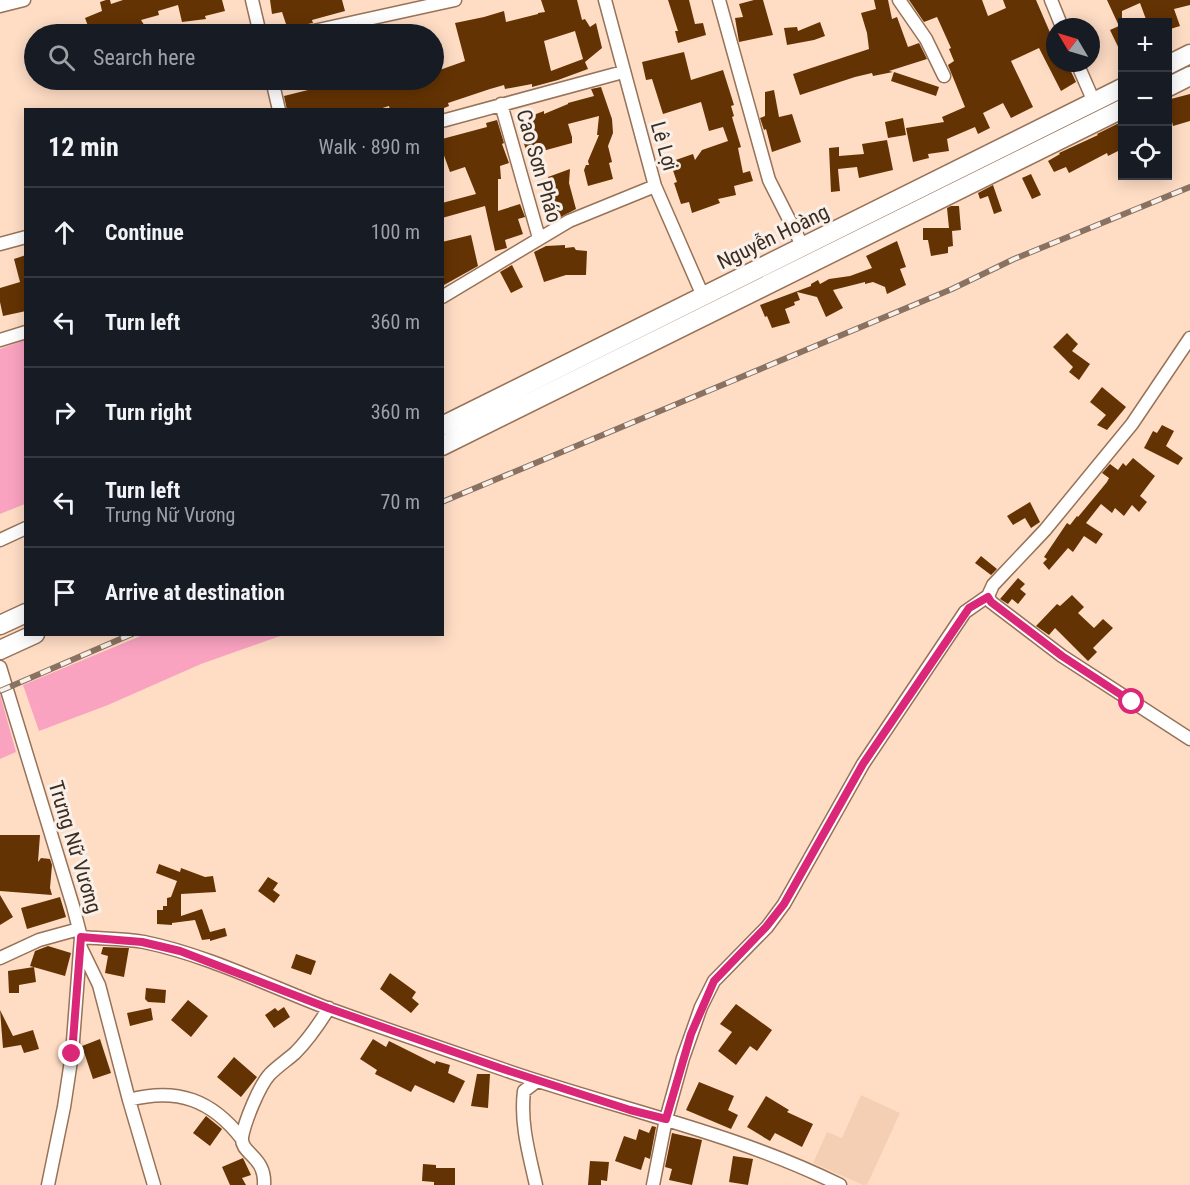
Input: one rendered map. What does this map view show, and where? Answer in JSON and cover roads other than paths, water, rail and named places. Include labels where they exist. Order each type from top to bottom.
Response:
[{"type":"highway","points":[[1172,63],[1190,54]]},
{"type":"highway","points":[[1172,85],[1190,76]]},
{"type":"highway","name":"Nguyễn Hoàng","points":[[444,445],[984,168],[1118,90]]},
{"type":"highway","name":"Nguyễn Hoàng","points":[[444,425],[804,247],[1118,112]]},
{"type":"highway","points":[[0,624],[24,614]]},
{"type":"highway","points":[[0,650],[31,636]]},
{"type":"street","points":[[1,4],[24,0]]},
{"type":"street","points":[[252,0],[258,24]]},
{"type":"street","points":[[346,24],[455,0]]},
{"type":"street","name":"Lê Lợi","points":[[606,0],[623,72],[655,186],[703,296]]},
{"type":"street","points":[[719,0],[769,180],[804,247]]},
{"type":"street","points":[[899,0],[926,39],[944,76]]},
{"type":"street","points":[[1051,0],[1058,18]]},
{"type":"street","points":[[444,120],[623,72]]},
{"type":"street","points":[[1081,72],[1094,102]]},
{"type":"street","points":[[274,90],[279,108]]},
{"type":"street","name":"Cao Sơn Pháo","points":[[501,104],[539,238]]},
{"type":"street","points":[[444,292],[569,221],[655,186]]},
{"type":"street","points":[[0,244],[24,238]]},
{"type":"street","points":[[0,340],[24,333]]},
{"type":"street","points":[[653,1185],[666,1119],[691,1034],[714,981],[766,927],[784,904],[863,764],[965,612],[988,597],[993,585],[1045,530],[1132,424],[1190,338]]},
{"type":"street","points":[[0,540],[24,529]]},
{"type":"street","points":[[988,597],[991,602],[1062,656],[1190,740]]},
{"type":"street","name":"Trưng Nữ Vương","points":[[0,667],[80,937],[72,1054],[48,1185]]},
{"type":"street","points":[[0,958],[39,940],[80,937],[142,942],[180,951],[328,1008],[537,1081],[666,1119],[767,1154],[840,1185]]},
{"type":"street","points":[[80,937],[99,985],[154,1185]]},
{"type":"street","points":[[242,1139],[262,1084],[301,1046],[328,1008]]},
{"type":"street","points":[[537,1081],[524,1091],[522,1106],[526,1138],[537,1185]]},
{"type":"street","points":[[129,1100],[161,1095],[192,1100],[220,1115],[242,1139],[245,1149],[262,1167],[264,1185]]},
{"type":"railway","points":[[444,501],[952,289],[1014,259],[1190,187]]},
{"type":"railway","points":[[0,691],[127,636]]}]
